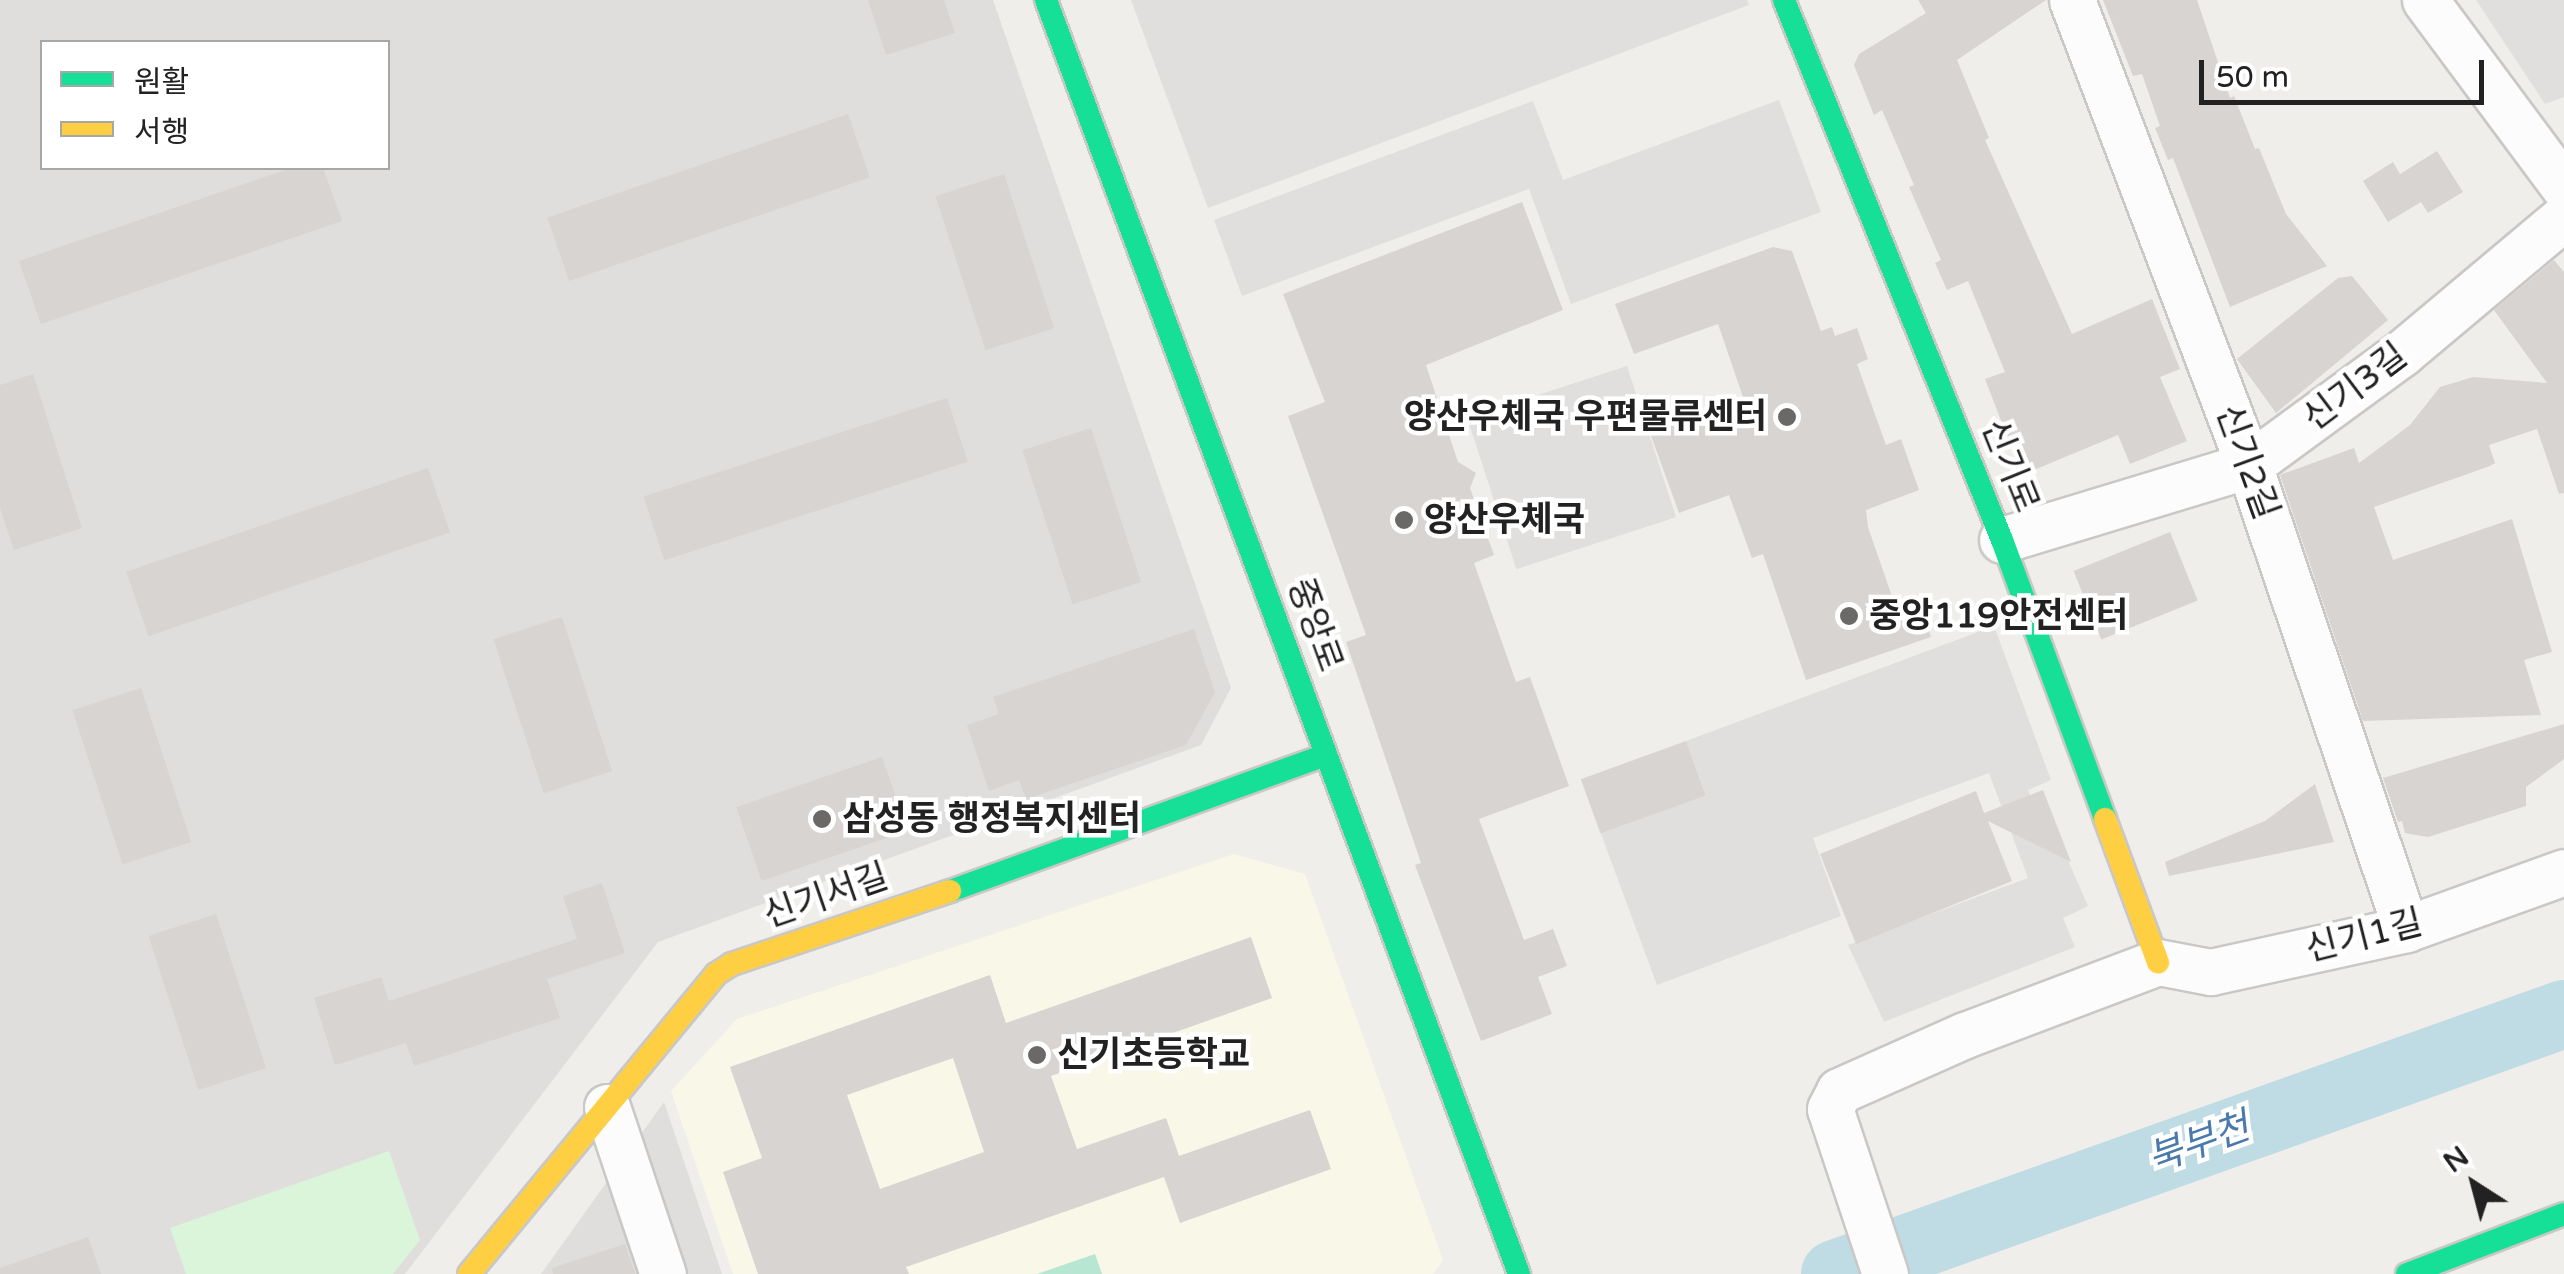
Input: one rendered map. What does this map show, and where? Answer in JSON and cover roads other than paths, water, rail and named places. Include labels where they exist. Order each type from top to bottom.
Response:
[{"type":"street","name":"중앙로","points":[[1046,0],[1518,1274]]},
{"type":"street","name":"신기로","points":[[1784,0],[2002,540],[2158,962]]},
{"type":"street","name":"신기2길","points":[[2072,0],[2249,464],[2406,930]]},
{"type":"street","points":[[2425,0],[2564,186]]},
{"type":"street","name":"신기3길","points":[[2002,540],[2249,464],[2402,352],[2564,217]]},
{"type":"street","name":"신기서길","points":[[468,1274],[716,974],[732,964],[1023,866],[1325,755]]},
{"type":"street","name":"신기1길","points":[[2158,962],[2211,972],[2406,930],[2564,872]]},
{"type":"street","points":[[1885,1274],[1830,1109],[1839,1091],[1865,1076],[2158,962]]},
{"type":"street","points":[[607,1107],[663,1274]]},
{"type":"street","points":[[2407,1274],[2564,1214]]},
{"type":"waterway","name":"북부천","points":[[1835,1274],[2564,1014]]},
{"type":"place","name":"양산우체국 우편물류센터","points":[[1787,417]]},
{"type":"place","name":"양산우체국","points":[[1404,520]]},
{"type":"place","name":"중앙119안전센터","points":[[1849,616]]},
{"type":"place","name":"삼성동 행정복지센터","points":[[822,819]]},
{"type":"place","name":"신기초등학교","points":[[1037,1055]]}]
